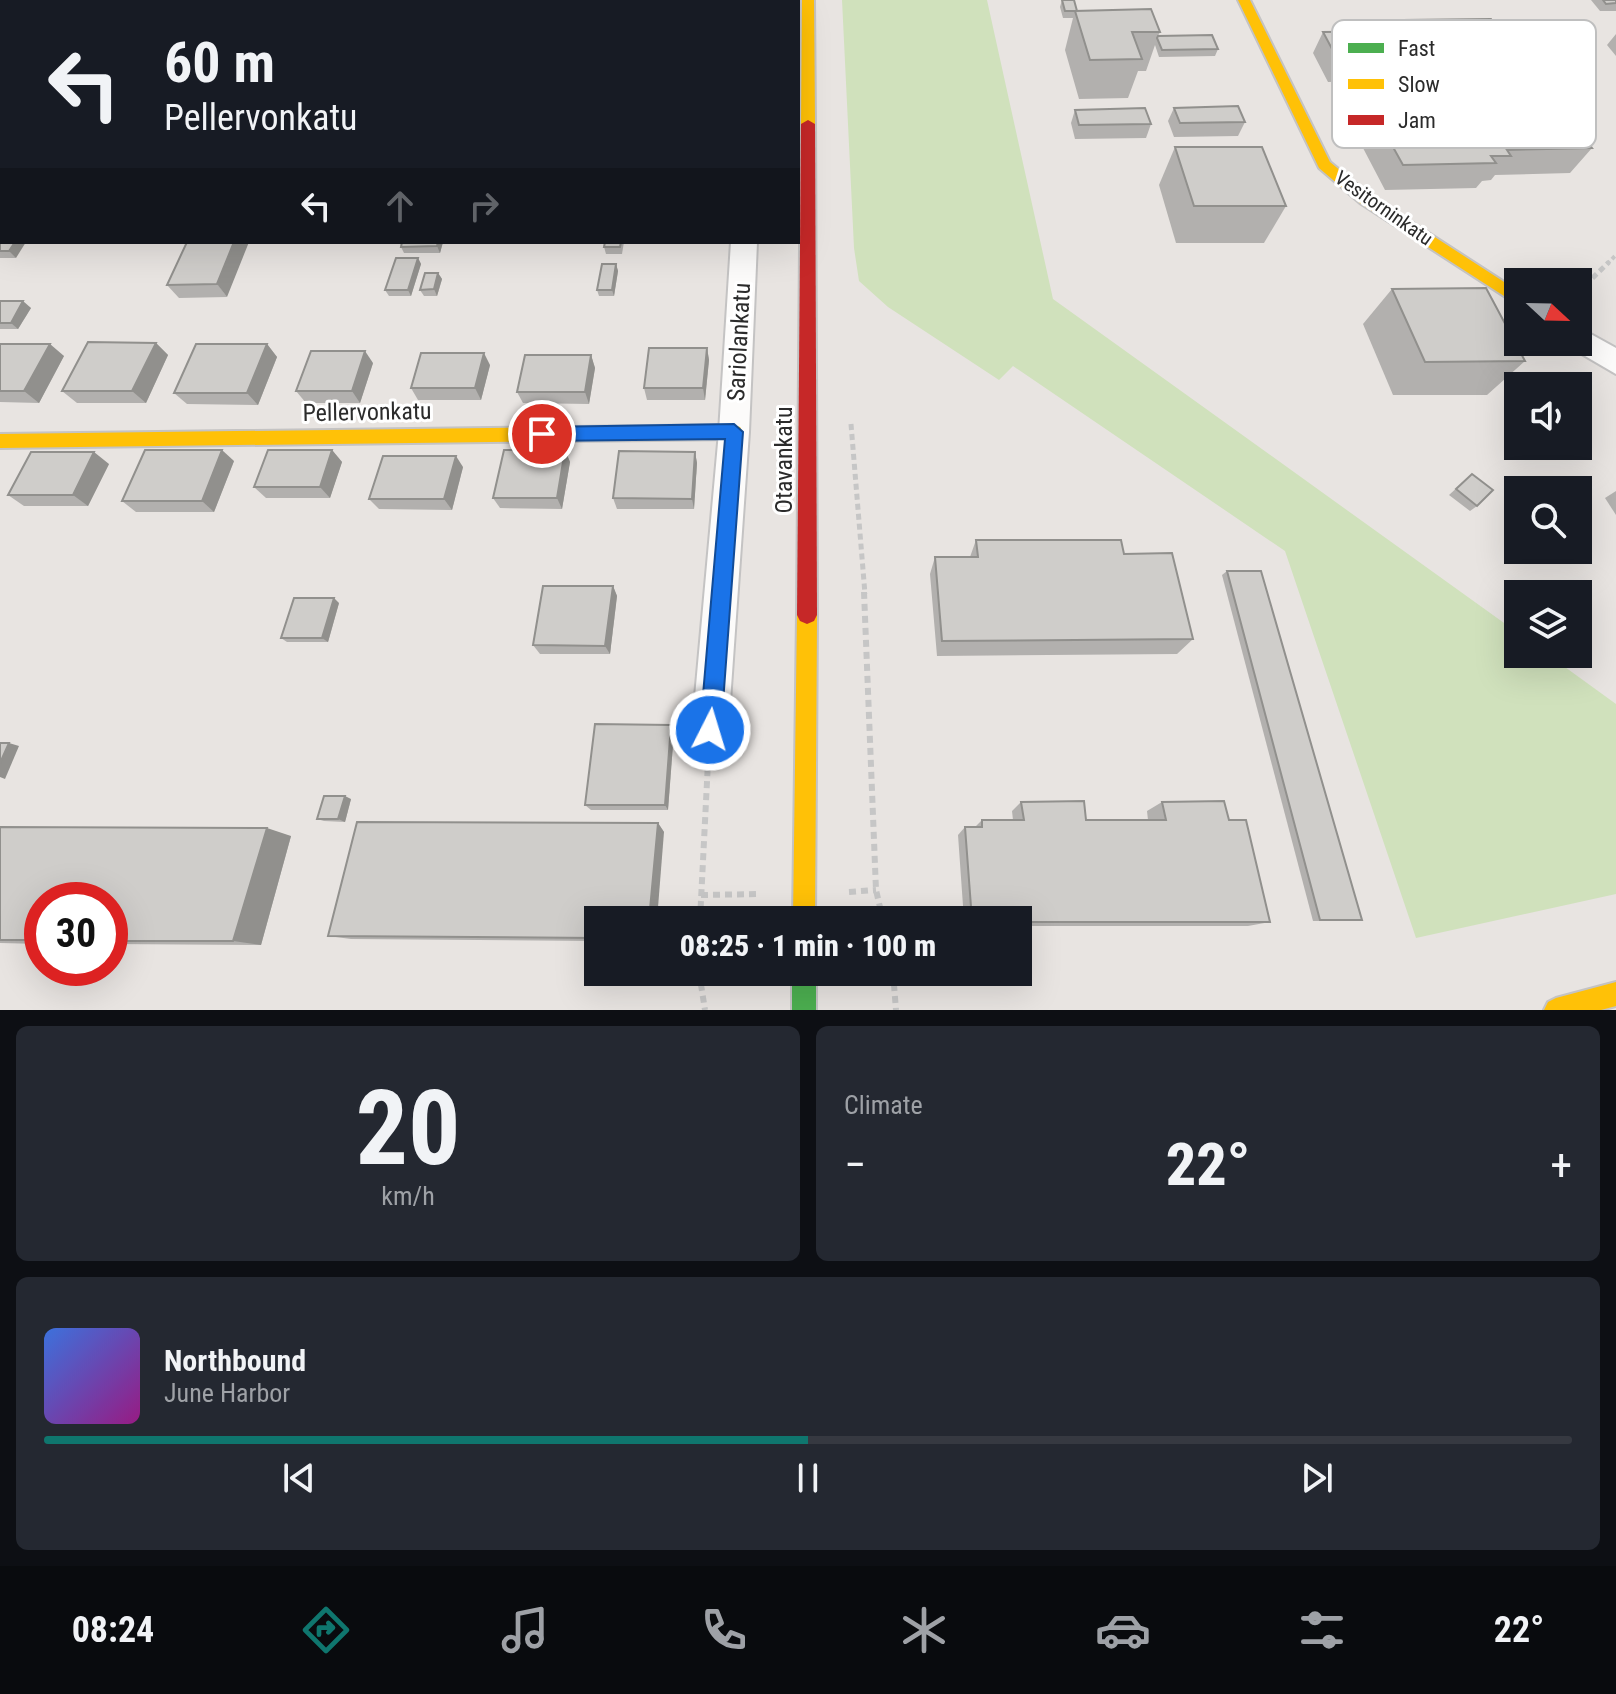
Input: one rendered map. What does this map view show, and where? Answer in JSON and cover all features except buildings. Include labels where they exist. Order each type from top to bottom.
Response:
[{"type":"street","name":"Otavankatu","points":[[804,906],[809,371],[808,0]]},
{"type":"street","name":"Vesitorninkatu","points":[[1244,0],[1324,165],[1365,199],[1504,290]]},
{"type":"street","name":"Sariolankatu","points":[[710,730],[734,432],[744,244]]},
{"type":"street","points":[[1592,347],[1616,363]]},
{"type":"street","name":"Pellervonkatu","points":[[0,441],[734,432]]},
{"type":"street","points":[[804,986],[804,1010]]},
{"type":"street","points":[[1556,1010],[1616,994]]},
{"type":"path","points":[[1592,278],[1616,255]]},
{"type":"path","points":[[850,408],[865,600],[876,890],[880,906]]},
{"type":"path","points":[[701,906],[710,730]]},
{"type":"path","points":[[701,986],[705,1010]]},
{"type":"path","points":[[894,986],[896,1010]]},
{"type":"green space","points":[[842,0],[987,0],[1053,299],[1504,623],[1504,668],[1566,668],[1616,704],[1616,894],[1416,938],[1285,551],[1013,366],[999,380],[888,307],[859,281],[854,248]]},
{"type":"traffic: fast","points":[[804,986],[804,1010]]},
{"type":"traffic: slow","points":[[808,0],[808,124]]},
{"type":"traffic: slow","points":[[1244,0],[1324,165],[1365,199],[1504,290]]},
{"type":"traffic: slow","points":[[0,441],[734,432]]},
{"type":"traffic: slow","points":[[804,906],[807,615]]},
{"type":"traffic: slow","points":[[1556,1010],[1616,994]]},
{"type":"traffic: jam","points":[[807,615],[808,124]]},
{"type":"route","points":[[542,434],[734,432],[710,730]]}]
